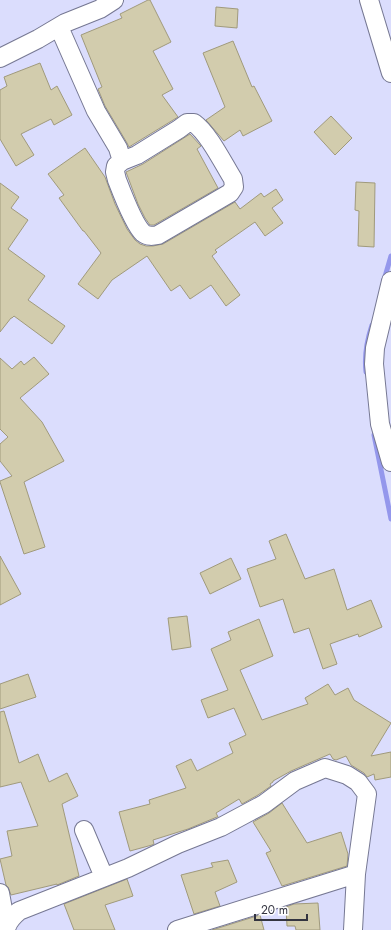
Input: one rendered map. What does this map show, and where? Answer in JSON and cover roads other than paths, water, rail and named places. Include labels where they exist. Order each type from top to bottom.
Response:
[{"type":"street","points":[[0,58],[38,39],[65,23],[100,9],[114,0]]},
{"type":"street","points":[[369,0],[391,73]]},
{"type":"street","points":[[59,27],[96,111],[118,148],[122,161]]},
{"type":"street","points":[[194,122],[207,137],[233,180],[234,187],[230,194],[158,235],[150,236],[144,234],[136,224],[117,180],[115,172],[116,166],[122,161],[137,155],[187,123],[194,122]]},
{"type":"street","points":[[391,282],[375,348],[374,364],[380,424],[391,462]]},
{"type":"street","points":[[6,928],[11,918],[19,911],[128,868],[178,844],[221,827],[264,804],[295,782],[325,768],[347,774],[358,782],[367,794],[356,874],[353,930]]},
{"type":"street","points":[[84,830],[104,877]]},
{"type":"street","points":[[177,930],[356,874]]},
{"type":"street","points":[[0,893],[6,928]]},
{"type":"waterway","points":[[384,280],[391,256]]},
{"type":"waterway","points":[[366,372],[366,348],[372,325]]},
{"type":"waterway","points":[[374,435],[391,519]]}]
